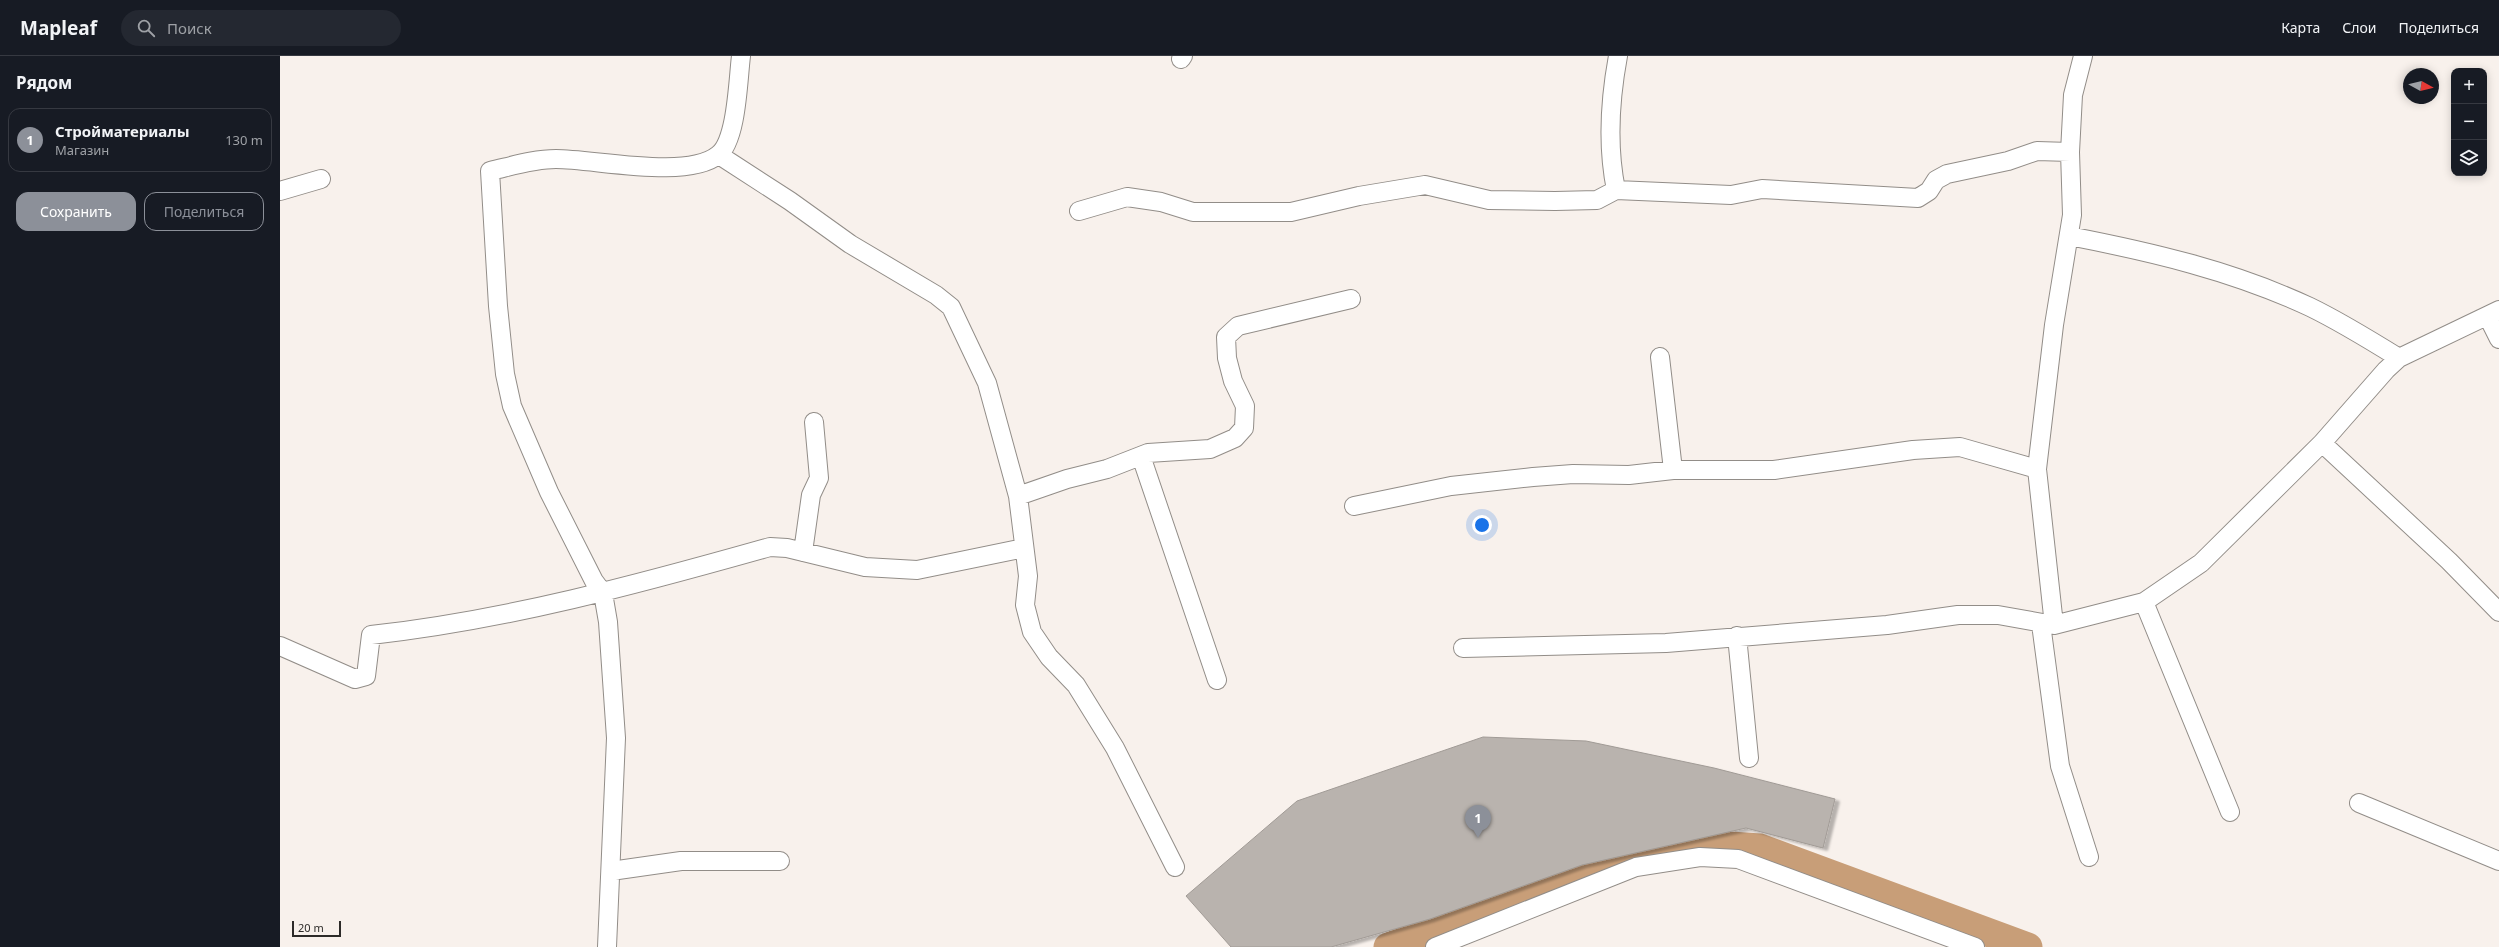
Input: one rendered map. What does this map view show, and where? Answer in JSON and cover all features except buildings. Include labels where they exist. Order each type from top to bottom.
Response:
[{"type":"street","points":[[607,947],[616,738],[608,622],[603,593],[594,581],[549,492],[512,406],[505,374],[498,306],[490,171],[530,161],[556,159],[635,167],[672,167],[704,163],[719,155],[729,139],[741,56]]},
{"type":"street","points":[[1616,190],[1611,168],[1612,90],[1618,56]]},
{"type":"street","points":[[2082,56],[2073,94],[2070,152],[2072,215],[2054,325],[2037,469],[2060,766],[2089,857]]},
{"type":"street","points":[[1079,211],[1127,197],[1161,202],[1193,212],[1291,212],[1359,196],[1425,185],[1489,200],[1597,200],[1616,190],[1731,195],[1762,189],[1918,198],[1929,191],[1936,180],[1947,174],[2008,161],[2037,151],[2070,152]]},
{"type":"street","points":[[719,155],[790,201],[850,244],[936,295],[951,307],[987,383],[1018,496],[1028,576],[1025,605],[1032,632],[1049,657],[1076,685],[1115,748],[1175,867]]},
{"type":"street","points":[[280,191],[321,179]]},
{"type":"street","points":[[2069,236],[2145,250],[2235,277],[2310,307],[2350,328],[2399,358]]},
{"type":"street","points":[[1018,496],[1141,456],[1181,449],[1210,449],[1235,438],[1244,428],[1245,406],[1233,381],[1227,358],[1226,337],[1238,326],[1351,299]]},
{"type":"street","points":[[1463,648],[1666,643],[1737,636],[1887,625],[1958,615],[1998,615],[2048,625],[2144,602],[2201,563],[2322,443],[2386,370],[2399,358],[2493,313],[2499,339]]},
{"type":"street","points":[[1660,357],[1673,470]]},
{"type":"street","points":[[803,552],[811,495],[819,478],[814,422]]},
{"type":"street","points":[[2322,443],[2448,561],[2499,612]]},
{"type":"street","points":[[1354,506],[1450,486],[1533,477],[1573,474],[1629,475],[1673,470],[1774,470],[1913,450],[1960,447],[2037,469]]},
{"type":"street","points":[[1141,456],[1217,680]]},
{"type":"street","points":[[280,646],[355,679],[366,676],[372,635],[419,630],[603,593],[770,548],[787,548],[866,567],[917,570],[1024,548]]},
{"type":"street","points":[[2144,602],[2230,812]]},
{"type":"street","points":[[1737,636],[1749,758]]},
{"type":"street","points":[[2359,803],[2499,861]]},
{"type":"street","points":[[1435,947],[1636,867],[1700,857],[1738,859],[1975,947]]},
{"type":"street","points":[[611,871],[681,861],[780,861]]},
{"type":"waterway","points":[[1388,947],[1639,855],[1700,844],[1760,848],[2028,947]]},
{"type":"place","name":"Стройматериалы","points":[[1478,838]]}]
